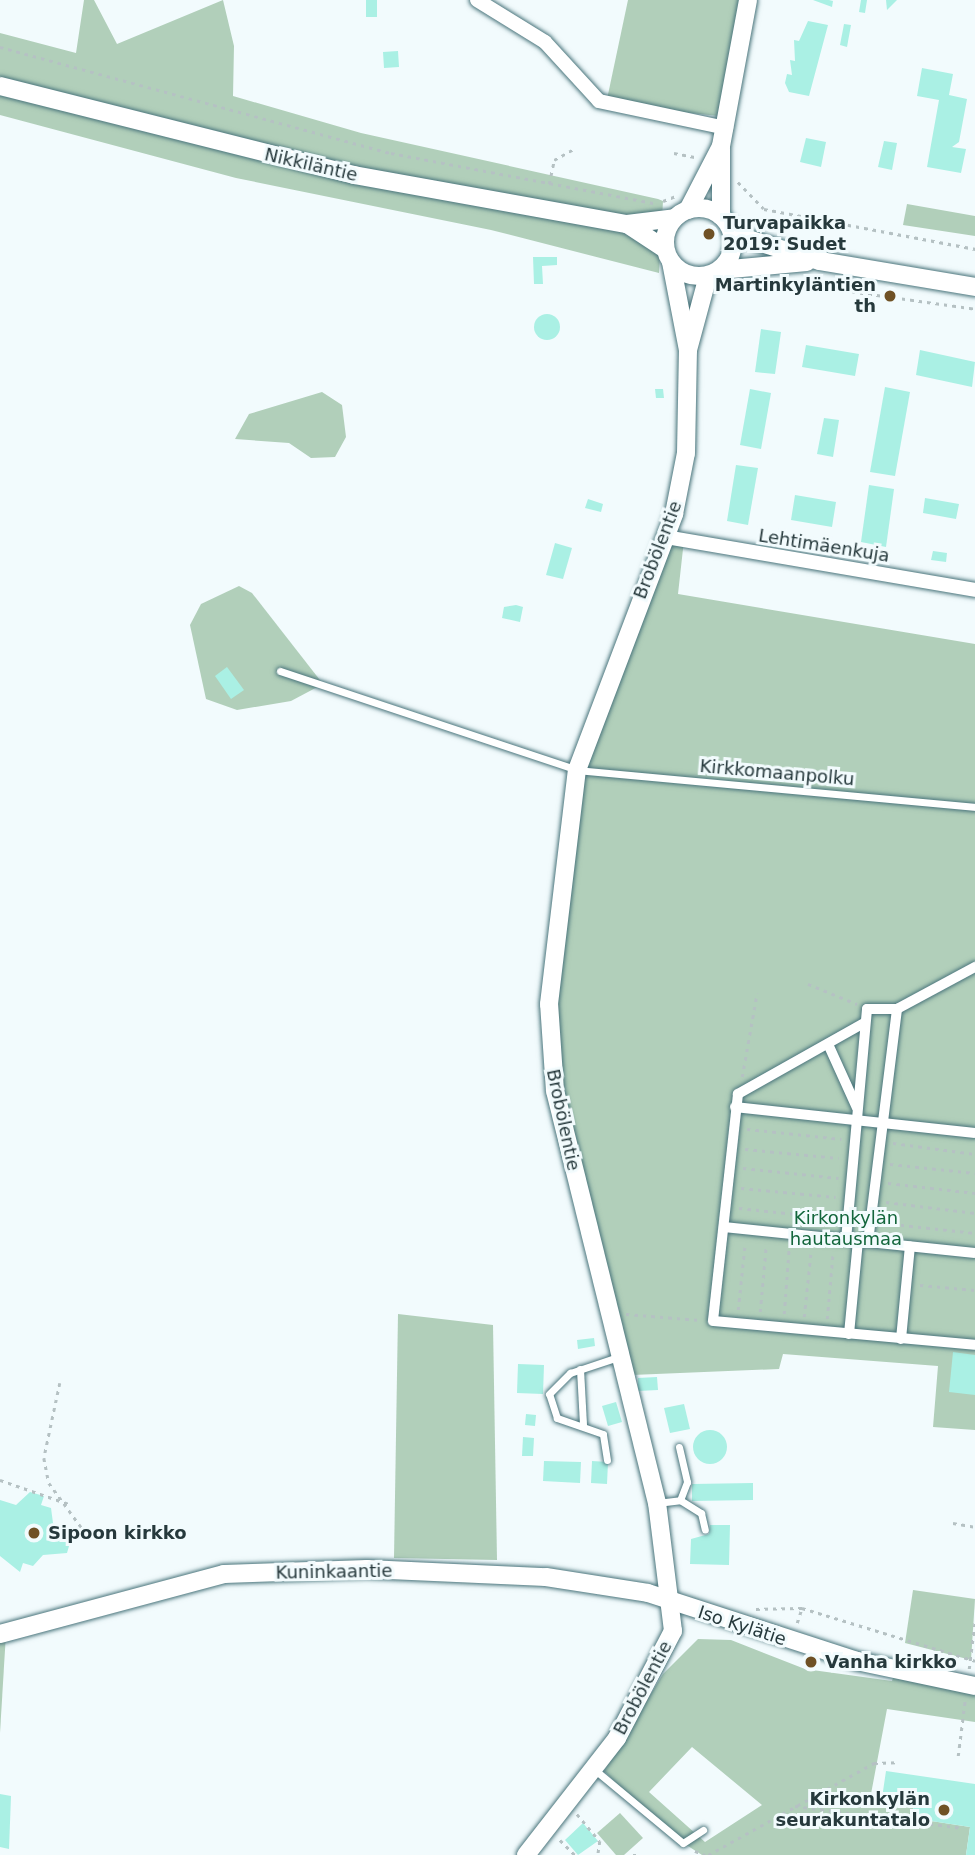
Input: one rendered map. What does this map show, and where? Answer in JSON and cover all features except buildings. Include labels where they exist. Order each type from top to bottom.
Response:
[{"type":"street","points":[[477,0],[545,42],[599,101],[726,128]]},
{"type":"street","points":[[748,0],[721,146],[681,214],[668,256],[688,275],[820,261]]},
{"type":"street","name":"Nikkiläntie","points":[[0,86],[354,175],[627,224],[681,214]]},
{"type":"street","points":[[714,273],[732,253],[732,234],[721,216],[721,146]]},
{"type":"street","points":[[681,214],[721,216]]},
{"type":"street","name":"Nikkiläntie","points":[[627,224],[668,256]]},
{"type":"street","points":[[732,234],[820,261],[975,288]]},
{"type":"street","name":"Brobölentie","points":[[526,1855],[572,1814],[594,1770],[669,1646],[673,1602],[657,1503],[606,1312],[549,1051],[577,770],[666,537],[685,453],[688,350],[668,256]]},
{"type":"street","name":"Brobölentie","points":[[688,350],[714,273]]},
{"type":"street","name":"Lehtimäenkuja","points":[[666,537],[975,590]]},
{"type":"street","points":[[840,1239],[848,1219],[867,1009],[897,1009],[974,970]]},
{"type":"street","points":[[849,1334],[863,1242],[870,1222],[897,1009]]},
{"type":"street","points":[[864,1023],[738,1094],[713,1321],[975,1345]]},
{"type":"street","points":[[828,1044],[857,1115]]},
{"type":"street","points":[[735,1107],[857,1115],[881,1123],[975,1133]]},
{"type":"street","points":[[724,1227],[975,1253]]},
{"type":"street","points":[[901,1339],[910,1246]]},
{"type":"street","name":"Kuninkaantie","points":[[0,1634],[224,1574],[367,1569],[546,1577],[673,1602]]},
{"type":"street","name":"Iso Kylätie","points":[[673,1602],[858,1661],[971,1685]]},
{"type":"lane","name":"Kirkkomaanpolku","points":[[280,671],[577,770],[975,807]]},
{"type":"lane","points":[[607,1460],[603,1434],[557,1418],[550,1403],[553,1386],[580,1369],[618,1357]]},
{"type":"lane","points":[[580,1369],[583,1425]]},
{"type":"lane","points":[[679,1447],[687,1482],[680,1500]]},
{"type":"lane","points":[[657,1503],[680,1500],[701,1513],[705,1530]]},
{"type":"lane","points":[[594,1770],[683,1843],[703,1830]]},
{"type":"path","points":[[0,47],[365,146],[653,203],[681,193]]},
{"type":"path","points":[[548,184],[554,160],[572,150]]},
{"type":"path","points":[[674,153],[698,157]]},
{"type":"path","points":[[737,179],[747,197],[774,211],[975,248]]},
{"type":"path","points":[[770,232],[774,211]]},
{"type":"path","points":[[774,281],[975,309]]},
{"type":"path","points":[[808,984],[867,1009]]},
{"type":"path","points":[[738,1094],[757,993]]},
{"type":"path","points":[[734,1128],[855,1140]]},
{"type":"path","points":[[879,1141],[975,1154]]},
{"type":"path","points":[[732,1148],[853,1159]]},
{"type":"path","points":[[877,1162],[975,1173]]},
{"type":"path","points":[[730,1167],[851,1180]]},
{"type":"path","points":[[874,1182],[975,1193]]},
{"type":"path","points":[[728,1187],[849,1198]]},
{"type":"path","points":[[873,1200],[975,1213]]},
{"type":"path","points":[[727,1207],[848,1219]]},
{"type":"path","points":[[870,1222],[975,1233]]},
{"type":"path","points":[[736,1324],[746,1230]]},
{"type":"path","points":[[759,1326],[768,1232]]},
{"type":"path","points":[[783,1328],[790,1234]]},
{"type":"path","points":[[803,1330],[812,1236]]},
{"type":"path","points":[[825,1332],[840,1239]]},
{"type":"path","points":[[906,1284],[975,1290]]},
{"type":"path","points":[[606,1312],[713,1321]]},
{"type":"path","points":[[60,1382],[44,1458],[49,1483],[71,1505],[84,1531]]},
{"type":"path","points":[[0,1480],[71,1505]]},
{"type":"path","points":[[953,1523],[975,1527]]},
{"type":"path","points":[[786,1621],[798,1624],[802,1608]]},
{"type":"path","name":"Iso Kylätie","points":[[753,1610],[802,1608],[973,1660]]},
{"type":"path","points":[[958,1756],[971,1685],[975,1620]]},
{"type":"path","points":[[708,1855],[874,1763],[898,1762]]},
{"type":"path","points":[[795,1806],[963,1828]]},
{"type":"path","points":[[572,1814],[600,1840],[598,1855]]},
{"type":"path","points":[[565,1830],[558,1838],[575,1855]]},
{"type":"path","points":[[633,1855],[638,1855]]},
{"type":"green space","points":[[84,0],[94,0],[117,44],[223,0],[234,46],[233,96],[361,133],[663,201],[659,273],[491,230],[236,178],[0,115],[0,33],[76,53]]},
{"type":"green space","points":[[628,0],[748,0],[728,117],[606,104]]},
{"type":"green space","points":[[907,204],[975,216],[975,236],[903,225]]},
{"type":"green space","points":[[322,392],[342,405],[346,437],[335,457],[311,458],[289,443],[235,439],[249,414]]},
{"type":"green space","name":"Kirkonkylän hautausmaa","points":[[666,537],[684,540],[678,594],[975,644],[975,1430],[933,1427],[938,1366],[783,1354],[779,1369],[632,1375],[587,1233],[549,1004],[593,721]]},
{"type":"green space","points":[[239,586],[252,593],[323,684],[291,701],[237,710],[206,699],[190,625],[201,604]]},
{"type":"green space","points":[[398,1314],[493,1325],[497,1560],[394,1558]]},
{"type":"green space","points":[[913,1590],[975,1599],[971,1660],[905,1643]]},
{"type":"green space","points":[[6,1633],[0,1733],[0,1634]]},
{"type":"green space","points":[[698,1639],[731,1640],[805,1669],[892,1681],[895,1670],[975,1686],[975,1722],[887,1709],[871,1794],[914,1802],[912,1818],[970,1827],[966,1855],[702,1855],[663,1830],[604,1771],[663,1674]],"holes":[[[692,1747],[762,1805],[705,1842],[649,1792]]]},
{"type":"green space","points":[[620,1813],[643,1838],[624,1855],[616,1855],[597,1833]]},
{"type":"place","name":"Turvapaikka 2019: Sudet","points":[[709,234]]},
{"type":"place","name":"Martinkyläntien th","points":[[890,296]]},
{"type":"place","name":"Sipoon kirkko","points":[[34,1533]]},
{"type":"place","name":"Vanha kirkko","points":[[811,1662]]},
{"type":"place","name":"Kirkonkylän seurakuntatalo","points":[[944,1810]]}]
